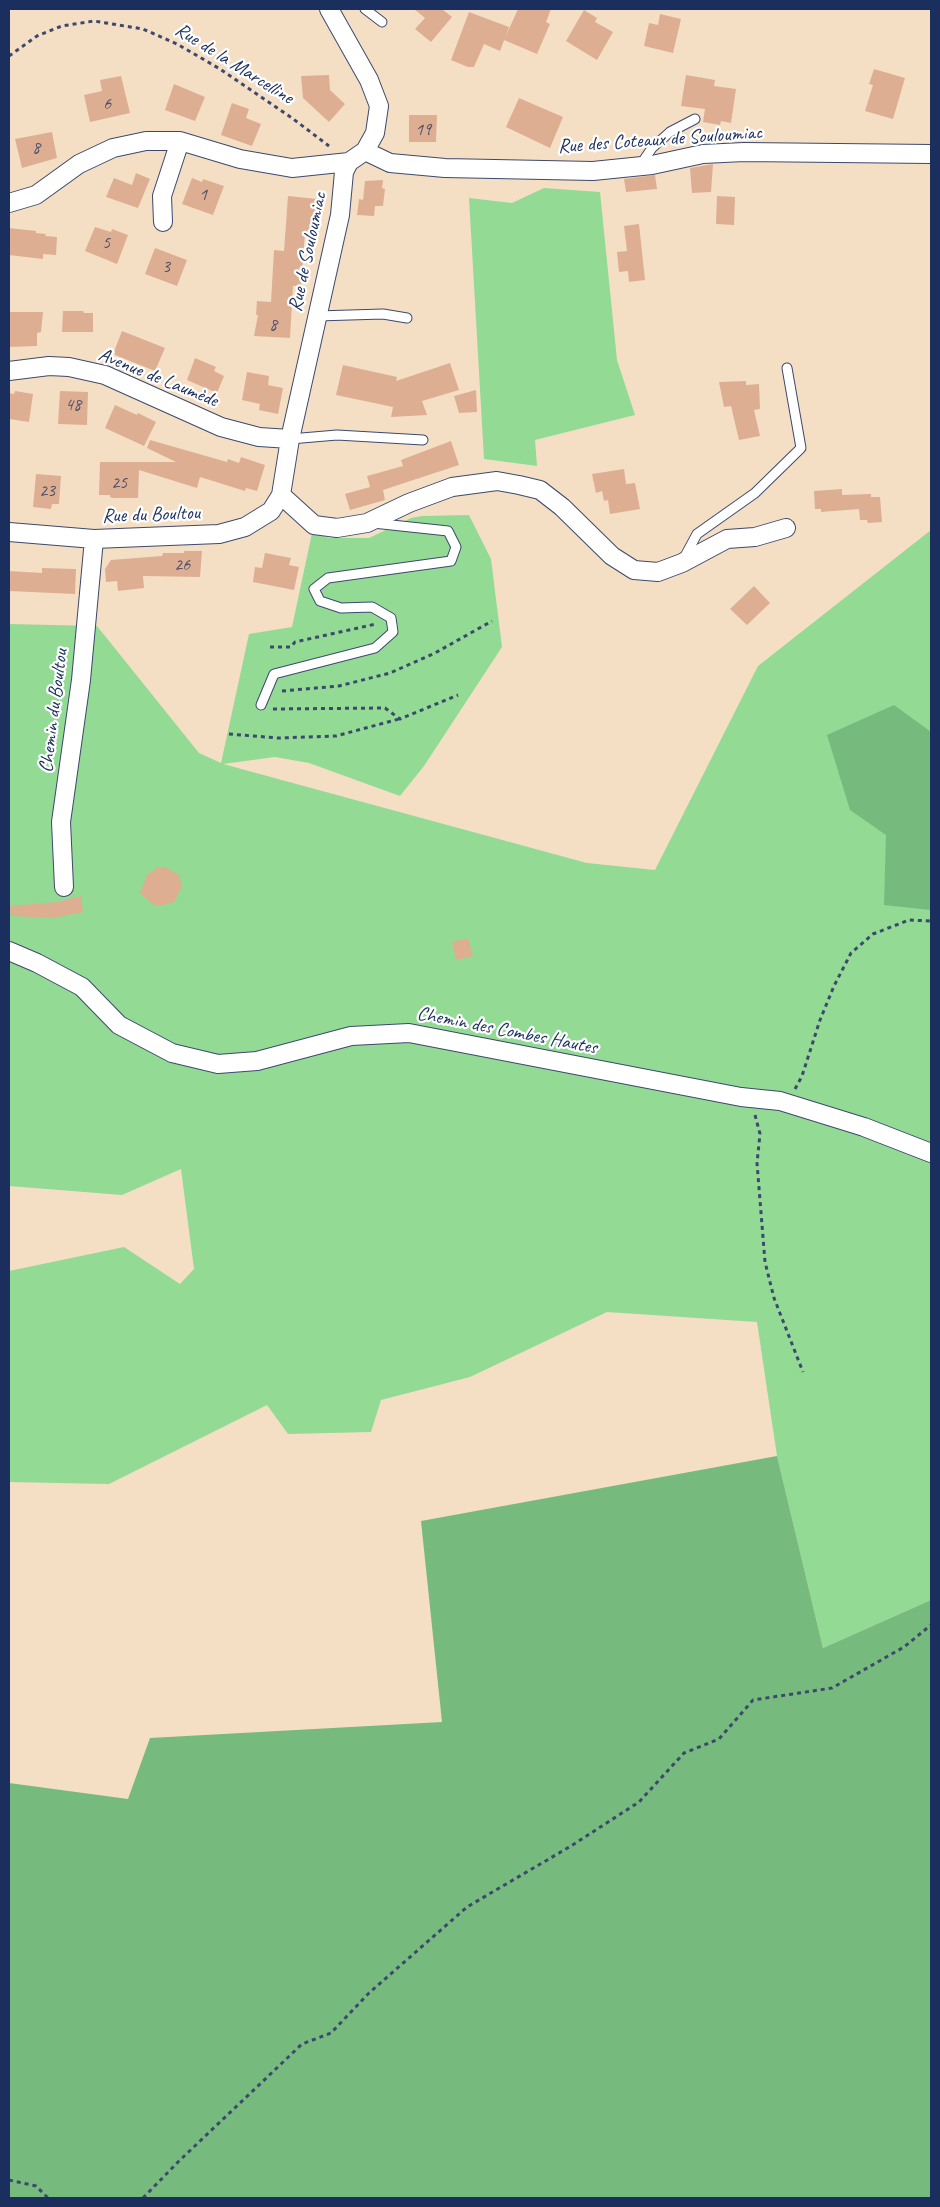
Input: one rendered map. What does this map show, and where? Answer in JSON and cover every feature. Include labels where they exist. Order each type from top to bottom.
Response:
[{"type":"street","points":[[9,203],[36,195],[79,164],[113,148],[146,141],[180,141],[240,159],[292,168],[349,162],[365,151],[375,134],[380,106],[369,80],[329,9]]},
{"type":"street","points":[[163,222],[162,196],[180,141]]},
{"type":"street","name":"Rue des Coteaux de Souloumiac","points":[[365,151],[390,163],[445,168],[594,171],[639,167],[703,154],[720,153],[931,154]]},
{"type":"street","name":"Rue de Souloumiac","points":[[281,495],[290,439],[340,216],[344,172],[349,162]]},
{"type":"street","name":"Avenue de Laumède","points":[[9,371],[59,366],[105,375],[221,427],[260,437],[290,439]]},
{"type":"street","points":[[281,495],[314,525],[337,528],[368,523],[409,503],[452,487],[497,481],[540,490],[562,507],[612,556],[634,570],[658,572],[682,563],[727,539],[755,537],[786,528]]},
{"type":"street","name":"Rue du Boultou","points":[[9,532],[94,539],[219,534],[245,527],[271,511],[281,495]]},
{"type":"street","name":"Chemin du Boultou","points":[[64,887],[61,822],[81,680],[94,539]]},
{"type":"street","name":"Chemin des Combes Hautes","points":[[9,952],[37,963],[82,986],[119,1025],[172,1053],[218,1064],[257,1061],[351,1036],[409,1033],[741,1097],[780,1101],[864,1127],[931,1153]]},
{"type":"lane","points":[[364,9],[382,22]]},
{"type":"lane","points":[[639,167],[652,148],[670,132],[695,119]]},
{"type":"lane","points":[[317,316],[383,314],[407,318]]},
{"type":"lane","points":[[682,563],[697,534],[755,493],[800,448],[787,368]]},
{"type":"lane","points":[[290,439],[337,434],[422,440]]},
{"type":"lane","points":[[261,704],[274,674],[375,648],[393,632],[391,618],[372,607],[341,608],[320,600],[314,589],[328,578],[451,561],[456,547],[448,531],[368,523]]},
{"type":"path","name":"Rue de la Marcelline","points":[[9,56],[37,36],[62,26],[94,21],[143,29],[177,44],[220,69],[292,118],[349,162]]},
{"type":"path","points":[[270,647],[291,647],[295,642],[372,626],[391,618]]},
{"type":"path","points":[[266,692],[339,686],[390,673],[435,653],[492,621]]},
{"type":"path","points":[[229,734],[278,738],[336,736],[400,719],[458,695]]},
{"type":"path","points":[[261,704],[277,711],[385,708],[400,719]]},
{"type":"path","points":[[780,1101],[794,1090],[802,1076],[823,1011],[851,953],[873,934],[909,920],[931,921]]},
{"type":"path","points":[[741,1097],[753,1109],[760,1134],[757,1163],[765,1262],[774,1298],[804,1372]]},
{"type":"path","points":[[143,2198],[178,2162],[302,2044],[331,2033],[370,1993],[467,1907],[571,1846],[639,1802],[684,1753],[719,1739],[753,1700],[832,1688],[904,1647],[931,1625]]},
{"type":"path","points":[[9,2180],[36,2186],[48,2198]]},
{"type":"green space","points":[[544,188],[600,192],[617,360],[635,415],[535,440],[537,466],[484,459],[469,198],[512,203]]},
{"type":"green space","points":[[469,515],[491,559],[502,647],[424,766],[400,796],[309,763],[275,757],[223,764],[587,863],[655,870],[758,666],[931,530],[931,1600],[823,1648],[777,1456],[757,1322],[607,1312],[470,1377],[381,1400],[371,1432],[288,1434],[267,1405],[109,1484],[9,1482],[9,1271],[124,1247],[180,1284],[194,1269],[181,1169],[122,1195],[9,1186],[9,624],[97,626],[199,753],[221,763],[249,634],[292,627],[312,533],[329,538],[369,538],[411,518]]},
{"type":"green space","points":[[894,705],[931,732],[931,910],[884,905],[886,835],[850,810],[827,735]]},
{"type":"green space","points":[[777,1456],[823,1648],[931,1600],[931,2198],[9,2198],[9,1783],[128,1799],[150,1738],[442,1722],[421,1521]]},
{"type":"building","points":[[414,9],[442,9],[452,17],[431,42],[415,29],[425,18]]},
{"type":"building","points":[[518,9],[551,9],[546,22],[550,24],[537,54],[504,40]]},
{"type":"building","points":[[584,10],[597,18],[595,22],[613,32],[597,60],[566,41]]},
{"type":"building","points":[[469,12],[509,27],[500,51],[484,44],[474,67],[468,67],[451,60]]},
{"type":"building","points":[[660,14],[681,19],[673,53],[644,46],[649,23],[658,25]]},
{"type":"building","points":[[874,69],[905,78],[893,119],[865,111],[873,85],[869,84]]},
{"type":"building","points":[[329,75],[330,90],[345,104],[329,122],[303,98],[301,76]]},
{"type":"building","points":[[686,75],[715,80],[714,86],[736,89],[731,123],[721,121],[720,125],[703,122],[705,109],[681,106]]},
{"type":"building","points":[[121,76],[130,113],[90,122],[84,95],[102,91],[100,80]]},
{"type":"building","points":[[174,84],[205,97],[195,121],[165,110]]},
{"type":"building","points":[[519,98],[563,117],[550,148],[506,127]]},
{"type":"building","points":[[232,103],[249,109],[246,118],[261,124],[252,146],[221,135]]},
{"type":"building","points":[[409,115],[437,115],[436,142],[409,142]]},
{"type":"building","points":[[52,132],[57,158],[22,168],[15,139]]},
{"type":"building","points":[[713,164],[711,192],[692,193],[690,168]]},
{"type":"building","points":[[136,173],[150,179],[138,208],[106,197],[114,178],[132,185]]},
{"type":"building","points":[[655,175],[657,189],[626,192],[624,179]]},
{"type":"building","points":[[192,178],[202,182],[203,179],[224,186],[213,215],[182,204]]},
{"type":"building","points":[[383,180],[382,188],[385,189],[383,206],[375,206],[374,216],[357,215],[359,199],[363,200],[365,181]]},
{"type":"building","points":[[288,196],[317,199],[314,233],[305,232],[301,286],[293,286],[290,338],[254,336],[258,315],[256,315],[257,301],[271,302],[274,250],[284,251]]},
{"type":"building","points":[[717,196],[735,197],[734,225],[716,224]]},
{"type":"building","points":[[639,224],[645,280],[629,282],[628,271],[619,272],[617,252],[627,251],[624,226]]},
{"type":"building","points":[[95,227],[111,232],[112,229],[128,235],[117,264],[85,251]]},
{"type":"building","points":[[9,228],[36,231],[36,233],[46,234],[45,236],[57,237],[56,255],[43,254],[43,259],[9,255]]},
{"type":"building","points":[[155,248],[187,260],[177,286],[145,274]]},
{"type":"building","points":[[63,311],[93,313],[93,332],[62,332]]},
{"type":"building","points":[[9,312],[43,312],[41,332],[37,333],[37,346],[9,347]]},
{"type":"building","points":[[122,331],[165,348],[155,371],[115,355],[115,349]]},
{"type":"building","points":[[195,358],[216,367],[214,371],[224,376],[217,393],[187,380]]},
{"type":"building","points":[[450,363],[459,390],[422,401],[427,415],[391,417],[393,407],[336,395],[343,365],[397,377],[396,381]]},
{"type":"building","points":[[247,372],[269,376],[268,385],[283,388],[278,414],[259,410],[260,404],[242,400]]},
{"type":"building","points":[[746,381],[746,385],[759,384],[760,409],[754,410],[760,436],[739,440],[731,406],[724,407],[719,382]]},
{"type":"building","points":[[476,390],[477,412],[459,413],[454,396]]},
{"type":"building","points":[[15,391],[33,394],[29,422],[9,419],[9,393],[14,394]]},
{"type":"building","points":[[60,391],[88,392],[87,425],[58,424]]},
{"type":"building","points":[[115,405],[156,422],[144,446],[105,428]]},
{"type":"building","points":[[150,440],[227,462],[228,459],[239,463],[241,457],[265,465],[257,491],[246,488],[245,491],[200,477],[197,488],[139,470],[138,498],[113,498],[110,495],[99,495],[100,462],[176,462],[147,448]]},
{"type":"building","points":[[451,441],[459,465],[383,490],[385,500],[350,510],[345,494],[370,487],[367,476],[403,466],[401,460]]},
{"type":"building","points":[[624,469],[626,484],[635,483],[640,509],[610,514],[608,500],[604,501],[602,491],[596,493],[592,474]]},
{"type":"building","points":[[36,474],[61,476],[59,504],[52,504],[51,509],[33,507]]},
{"type":"building","points":[[842,489],[842,495],[871,494],[871,497],[880,497],[882,522],[868,523],[867,520],[860,520],[859,509],[821,512],[821,509],[815,509],[814,491]]},
{"type":"building","points":[[184,551],[202,551],[200,577],[143,576],[144,588],[118,591],[117,581],[106,582],[105,569],[111,560],[162,556],[163,553],[184,553]]},
{"type":"building","points":[[265,553],[291,558],[289,565],[299,567],[294,590],[253,582],[255,567],[262,568]]},
{"type":"building","points":[[42,568],[76,569],[75,594],[9,591],[9,571],[42,573]]},
{"type":"building","points":[[754,586],[770,603],[747,625],[730,609]]},
{"type":"building","points":[[165,867],[179,875],[182,887],[174,902],[160,906],[154,905],[140,893],[147,875],[157,868]]},
{"type":"building","points":[[81,896],[83,912],[53,918],[11,916],[10,906],[57,902]]},
{"type":"building","points":[[468,938],[473,956],[456,960],[452,942]]}]
